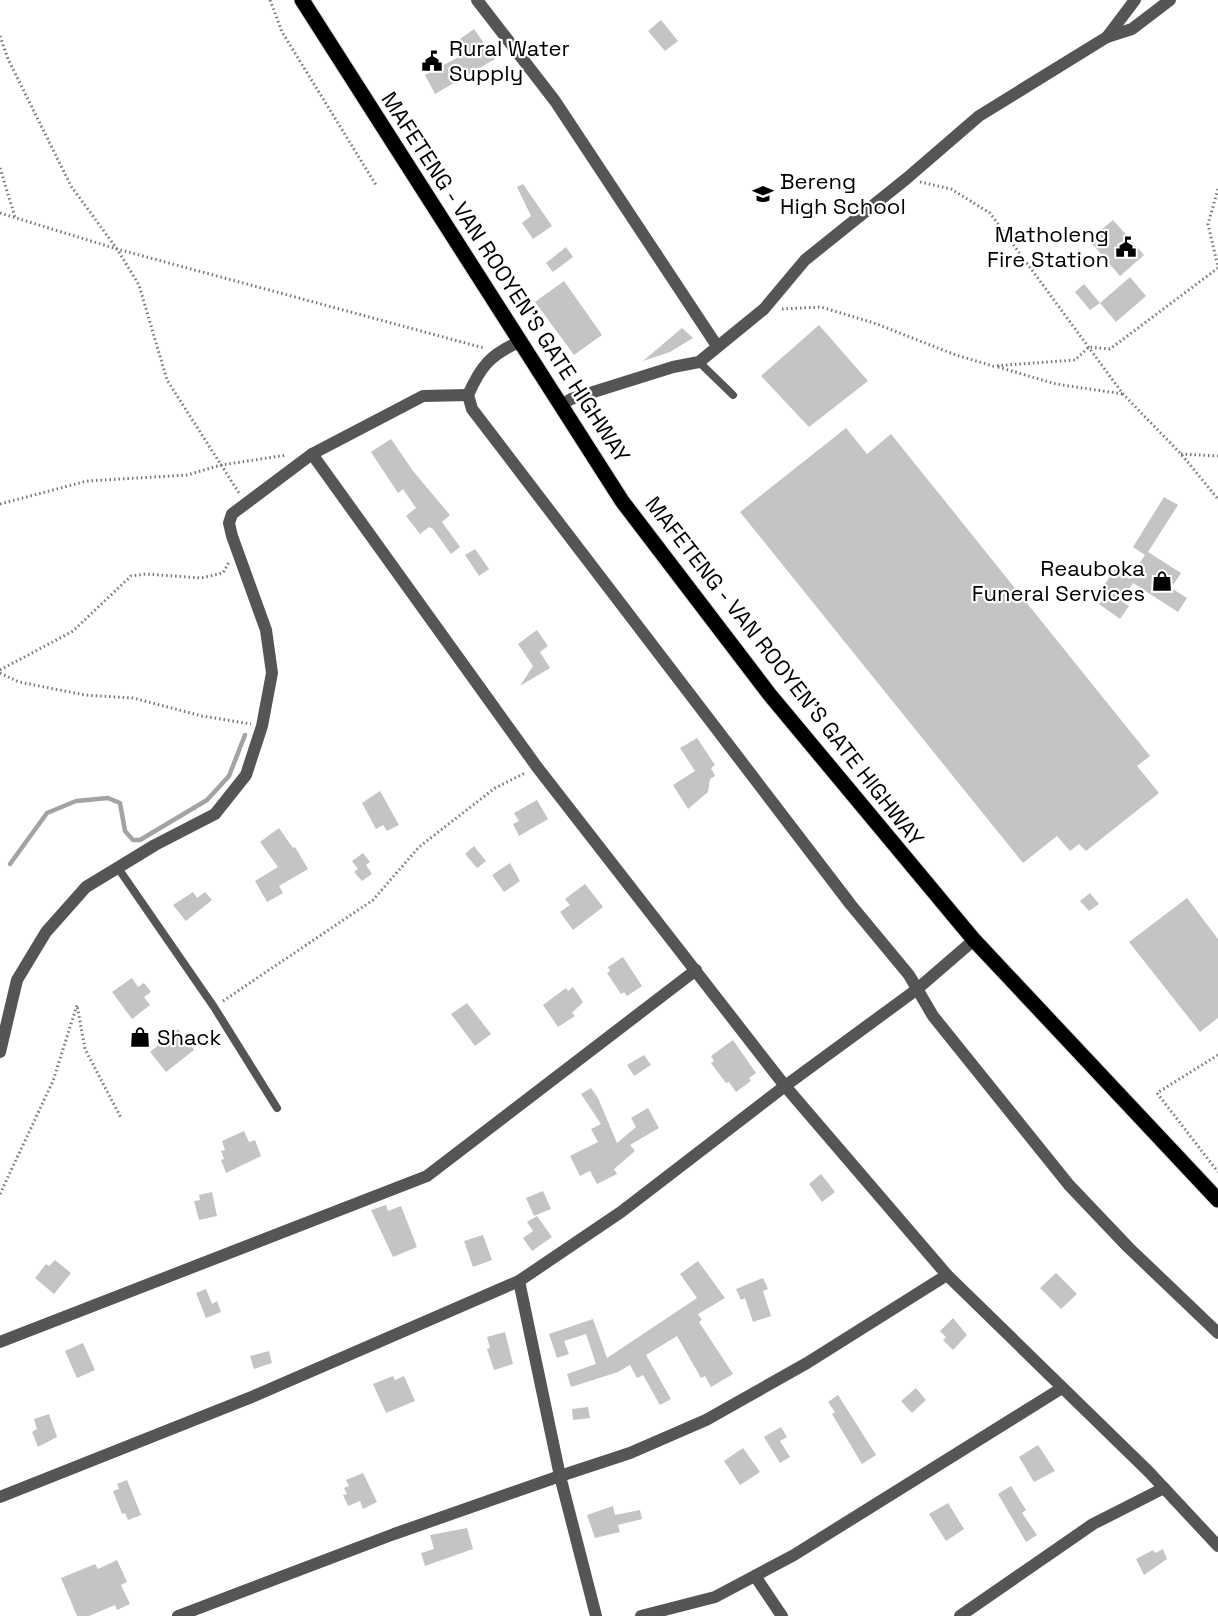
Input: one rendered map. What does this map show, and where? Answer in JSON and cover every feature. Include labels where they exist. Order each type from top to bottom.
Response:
[{"type":"main road","name":"MAFETENG - VAN ROOYEN'S GATE HIGHWAY","points":[[302,0],[519,342],[563,404],[622,501],[770,695],[974,940],[1218,1200]]},
{"type":"street","points":[[477,0],[555,101],[717,346]]},
{"type":"street","points":[[1107,36],[1135,0]]},
{"type":"street","points":[[563,404],[571,399],[673,367],[699,362],[764,309],[805,260],[906,179],[979,116],[1107,36],[1132,28],[1170,0]]},
{"type":"street","points":[[519,342],[498,352],[480,370],[468,395],[472,409],[514,467],[672,668],[851,905],[909,975],[933,1016],[1069,1185],[1128,1247],[1218,1333]]},
{"type":"street","points":[[0,1052],[17,980],[46,932],[86,887],[215,814],[246,776],[262,726],[272,673],[266,630],[229,523],[232,514],[312,453],[423,396],[468,395]]},
{"type":"street","points":[[312,453],[537,766],[785,1086],[947,1275],[1164,1488],[1218,1546]]},
{"type":"street","points":[[0,1497],[254,1396],[519,1281],[621,1212],[785,1086],[916,990],[974,940]]},
{"type":"street","points":[[0,1342],[427,1176],[696,970]]},
{"type":"street","points":[[178,1616],[399,1532],[630,1453],[706,1420],[807,1363],[947,1275]]},
{"type":"street","points":[[519,1281],[560,1476],[596,1616]]},
{"type":"street","points":[[641,1616],[715,1598],[794,1555],[1062,1388]]},
{"type":"street","points":[[960,1616],[1093,1524],[1164,1488]]},
{"type":"street","points":[[755,1576],[782,1616]]},
{"type":"lane","points":[[699,362],[733,395]]},
{"type":"lane","points":[[118,868],[214,1007],[277,1108]]},
{"type":"path","points":[[270,0],[282,32],[376,185]]},
{"type":"path","points":[[0,36],[8,60],[71,186],[117,249],[139,285],[167,380],[245,502]]},
{"type":"path","points":[[0,168],[15,217]]},
{"type":"path","points":[[906,179],[951,189],[990,213],[1123,394],[1181,454],[1218,499]]},
{"type":"path","points":[[993,366],[1075,360],[1089,347],[1110,349],[1218,268],[1208,224],[1218,189]]},
{"type":"path","points":[[0,213],[117,249],[498,352]]},
{"type":"path","points":[[764,309],[821,308],[874,322],[956,356],[1056,384],[1123,394]]},
{"type":"path","points":[[0,504],[87,481],[187,475],[221,465],[312,453]]},
{"type":"path","points":[[1181,454],[1218,456]]},
{"type":"path","points":[[0,672],[73,631],[131,576],[146,574],[201,578],[223,573],[229,562],[229,553]]},
{"type":"path","points":[[0,672],[19,682],[85,695],[133,698],[202,716],[262,726]]},
{"type":"path","points":[[214,1007],[374,900],[419,847],[495,788],[537,766]]},
{"type":"path","points":[[0,1194],[53,1081],[77,1005],[85,1049],[121,1118]]},
{"type":"path","points":[[1218,1055],[1157,1093],[1218,1172]]},
{"type":"building","points":[[661,20],[678,41],[665,51],[648,31]]},
{"type":"building","points":[[474,29],[495,59],[435,94],[425,75],[468,52],[460,39]]},
{"type":"building","points":[[523,184],[552,226],[533,239],[522,223],[531,216],[517,187]]},
{"type":"building","points":[[1113,220],[1144,255],[1120,276],[1089,240]]},
{"type":"building","points":[[566,247],[573,257],[553,272],[546,263]]},
{"type":"building","points":[[1130,277],[1146,296],[1116,322],[1100,303]]},
{"type":"building","points":[[564,281],[602,335],[574,355],[535,302]]},
{"type":"building","points":[[1084,284],[1100,303],[1090,310],[1075,292]]},
{"type":"building","points":[[819,325],[868,381],[809,427],[761,376]]},
{"type":"building","points":[[682,328],[693,338],[670,352],[643,361]]},
{"type":"building","points":[[846,428],[867,454],[891,434],[1150,756],[1137,766],[1159,793],[1086,851],[1079,844],[1070,851],[1057,836],[1023,863],[740,512]]},
{"type":"building","points":[[391,439],[413,471],[450,515],[442,522],[460,547],[451,554],[433,529],[429,527],[420,534],[406,516],[416,508],[403,489],[398,493],[371,452]]},
{"type":"building","points":[[1164,497],[1178,505],[1148,552],[1181,573],[1171,588],[1187,598],[1178,612],[1133,583],[1121,601],[1129,606],[1120,619],[1099,604],[1109,591],[1103,587],[1115,569],[1129,579],[1145,555],[1133,547]]},
{"type":"building","points":[[475,549],[489,569],[479,576],[465,555]]},
{"type":"building","points":[[537,630],[548,646],[540,652],[550,668],[520,686],[533,666],[518,644]]},
{"type":"building","points":[[697,738],[715,765],[711,768],[715,776],[710,779],[708,792],[688,809],[673,785],[695,771],[680,748]]},
{"type":"building","points":[[380,791],[399,825],[387,831],[383,825],[376,829],[362,803]]},
{"type":"building","points":[[537,800],[548,819],[519,836],[513,824],[519,821],[514,813]]},
{"type":"building","points":[[279,828],[293,848],[295,847],[308,869],[279,886],[283,893],[267,902],[255,881],[278,867],[260,842]]},
{"type":"building","points":[[474,846],[486,861],[477,868],[465,854]]},
{"type":"building","points":[[363,853],[370,862],[366,865],[372,874],[362,881],[354,872],[358,869],[352,861]]},
{"type":"building","points":[[510,863],[520,881],[504,892],[492,875]]},
{"type":"building","points":[[585,884],[603,907],[573,930],[560,912],[570,905],[565,899]]},
{"type":"building","points":[[193,892],[197,898],[205,892],[212,900],[186,921],[173,905]]},
{"type":"building","points":[[1090,893],[1099,904],[1089,911],[1080,901]]},
{"type":"building","points":[[1187,898],[1218,939],[1218,1018],[1200,1032],[1129,942]]},
{"type":"building","points":[[623,957],[642,986],[627,996],[624,992],[621,994],[607,973],[610,971],[608,967]]},
{"type":"building","points":[[132,978],[138,987],[144,983],[151,992],[144,997],[150,1005],[132,1019],[112,992]]},
{"type":"building","points":[[573,987],[583,1002],[572,1013],[575,1016],[558,1027],[543,1005],[566,988],[568,991]]},
{"type":"building","points":[[467,1003],[491,1034],[475,1046],[451,1014]]},
{"type":"building","points":[[178,1029],[194,1050],[166,1072],[150,1052]]},
{"type":"building","points":[[733,1040],[756,1073],[749,1078],[751,1081],[736,1092],[711,1063],[714,1061],[711,1056]]},
{"type":"building","points":[[644,1055],[651,1065],[634,1076],[627,1065]]},
{"type":"building","points":[[591,1088],[598,1098],[617,1143],[636,1127],[631,1118],[648,1108],[659,1128],[630,1145],[635,1151],[614,1169],[617,1174],[597,1184],[590,1171],[580,1176],[570,1156],[598,1142],[591,1129],[601,1124],[581,1094]]},
{"type":"building","points":[[244,1131],[249,1142],[255,1140],[261,1156],[226,1173],[221,1160],[224,1159],[221,1151],[225,1150],[222,1141]]},
{"type":"building","points":[[821,1174],[835,1192],[822,1202],[809,1184]]},
{"type":"building","points":[[543,1191],[551,1209],[534,1216],[526,1198]]},
{"type":"building","points":[[212,1192],[217,1216],[199,1220],[194,1201],[200,1200],[199,1195]]},
{"type":"building","points":[[386,1205],[388,1211],[401,1206],[417,1247],[393,1257],[371,1210]]},
{"type":"building","points":[[537,1216],[552,1237],[532,1251],[523,1238],[533,1231],[527,1222]]},
{"type":"building","points":[[483,1235],[492,1260],[473,1267],[464,1241]]},
{"type":"building","points":[[55,1260],[71,1273],[54,1294],[35,1278],[46,1264],[49,1266]]},
{"type":"building","points":[[698,1261],[725,1298],[698,1314],[702,1320],[699,1322],[733,1374],[711,1387],[705,1376],[701,1378],[677,1336],[646,1355],[671,1399],[660,1405],[643,1375],[637,1378],[630,1365],[618,1372],[571,1387],[567,1374],[596,1364],[586,1334],[564,1341],[569,1354],[557,1358],[549,1334],[593,1319],[607,1358],[697,1298],[680,1274]]},
{"type":"building","points":[[1056,1273],[1077,1294],[1061,1309],[1040,1288]]},
{"type":"building","points":[[763,1278],[768,1289],[763,1291],[771,1316],[753,1322],[745,1298],[741,1300],[736,1289]]},
{"type":"building","points":[[206,1289],[212,1304],[217,1301],[221,1312],[206,1318],[196,1293]]},
{"type":"building","points":[[953,1318],[967,1335],[953,1350],[943,1340],[946,1337],[940,1331]]},
{"type":"building","points":[[505,1332],[513,1364],[494,1370],[487,1349],[490,1348],[487,1337]]},
{"type":"building","points":[[83,1343],[95,1370],[77,1378],[65,1351]]},
{"type":"building","points":[[269,1351],[272,1363],[254,1369],[250,1356]]},
{"type":"building","points":[[393,1376],[395,1380],[404,1376],[415,1401],[386,1413],[373,1384]]},
{"type":"building","points":[[916,1388],[926,1400],[912,1413],[901,1401]]},
{"type":"building","points":[[838,1395],[876,1455],[862,1464],[832,1414],[835,1412],[828,1402]]},
{"type":"building","points":[[588,1407],[590,1418],[573,1420],[572,1409]]},
{"type":"building","points":[[49,1414],[57,1437],[38,1447],[32,1432],[37,1429],[34,1419]]},
{"type":"building","points":[[781,1427],[787,1437],[780,1441],[790,1457],[780,1463],[764,1437]]},
{"type":"building","points":[[1038,1445],[1055,1471],[1034,1482],[1019,1457]]},
{"type":"building","points":[[743,1448],[760,1472],[740,1485],[724,1461]]},
{"type":"building","points":[[363,1473],[377,1502],[363,1509],[360,1501],[348,1506],[343,1495],[347,1494],[344,1488],[349,1486],[346,1480]]},
{"type":"building","points":[[127,1480],[141,1515],[128,1520],[125,1513],[122,1514],[113,1491],[119,1489],[117,1484]]},
{"type":"building","points":[[1011,1486],[1026,1510],[1022,1513],[1037,1535],[1026,1542],[998,1494]]},
{"type":"building","points":[[948,1503],[964,1529],[946,1541],[929,1514]]},
{"type":"building","points":[[613,1506],[615,1515],[640,1510],[642,1519],[618,1525],[620,1532],[595,1538],[587,1515]]},
{"type":"building","points":[[467,1528],[473,1549],[425,1566],[421,1553],[434,1549],[430,1535]]},
{"type":"building","points":[[1163,1549],[1167,1559],[1144,1575],[1136,1559],[1153,1550],[1155,1553]]},
{"type":"building","points":[[117,1560],[127,1582],[121,1585],[130,1604],[117,1610],[115,1605],[89,1616],[77,1616],[61,1578],[95,1564],[98,1569]]},
{"type":"waterway","points":[[10,864],[47,813],[76,801],[108,798],[120,803],[125,831],[133,840],[140,840],[207,800],[229,776],[245,735]]},
{"type":"place","name":"Rural Water Supply","points":[[432,61]]},
{"type":"place","name":"Bereng High School","points":[[763,194]]},
{"type":"place","name":"Matholeng Fire Station","points":[[1126,247]]},
{"type":"place","name":"Reauboka Funeral Services","points":[[1162,581]]},
{"type":"place","name":"Shack","points":[[140,1037]]}]
